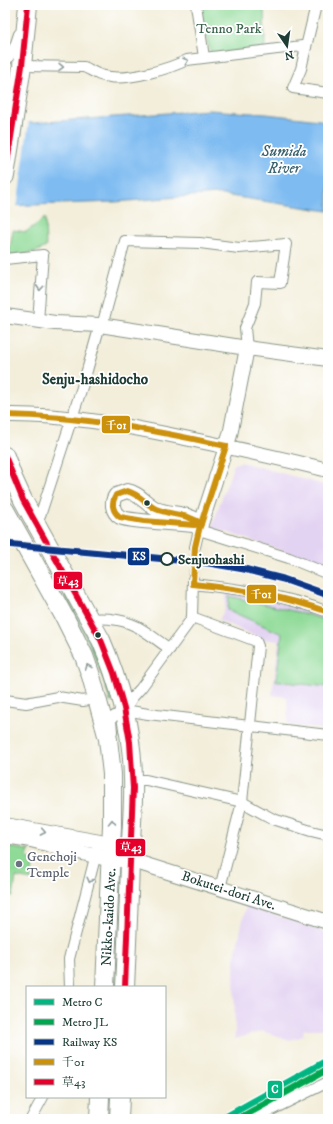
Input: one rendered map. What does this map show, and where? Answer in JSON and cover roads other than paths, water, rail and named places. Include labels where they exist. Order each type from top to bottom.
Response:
[{"type":"highway","points":[[5,176],[15,112],[14,65],[28,6]]},
{"type":"highway","name":"Nikko-kaido Ave.","points":[[5,456],[13,478],[36,524],[90,619],[111,662],[125,710],[130,737],[133,780],[129,922],[125,986]]},
{"type":"highway","name":"Nikko-kaido Ave.","points":[[5,510],[75,636],[91,676],[108,739],[111,763],[112,797],[104,851],[105,986]]},
{"type":"highway","points":[[99,1119],[100,1098]]},
{"type":"highway","points":[[119,1119],[120,1098]]},
{"type":"street","points":[[196,5],[206,57]]},
{"type":"street","points":[[316,5],[301,69],[293,88],[328,93]]},
{"type":"street","points":[[14,65],[84,67],[98,74],[112,78],[146,74],[173,67],[186,60],[302,46],[306,47]]},
{"type":"street","points":[[36,524],[41,513],[101,326],[125,241],[200,243],[239,248],[286,244],[280,283],[258,282],[255,303],[245,328],[247,348],[234,417],[200,527],[196,547]]},
{"type":"street","points":[[5,259],[43,255],[38,321]]},
{"type":"street","points":[[5,316],[55,324],[101,326],[328,359]]},
{"type":"street","points":[[5,415],[72,418],[117,424],[226,446],[328,470]]},
{"type":"street","points":[[200,527],[196,518],[154,508],[131,492],[127,491],[116,495],[112,503],[114,511],[123,518],[194,525],[289,558],[328,574]]},
{"type":"street","points":[[111,763],[111,720],[113,717],[125,710],[132,698],[170,650],[190,621],[192,617],[193,582],[273,595],[308,604],[328,612]]},
{"type":"street","points":[[192,617],[256,641],[258,646],[242,802],[220,888]]},
{"type":"street","points":[[90,619],[100,618],[129,623],[170,650]]},
{"type":"street","points":[[5,700],[26,703],[58,697],[88,701],[98,698]]},
{"type":"street","points":[[125,710],[328,735]]},
{"type":"street","points":[[133,780],[146,780],[242,802],[273,818],[328,836]]},
{"type":"street","points":[[5,825],[104,851]]},
{"type":"street","points":[[5,836],[104,851]]},
{"type":"street","points":[[70,986],[69,958],[76,929],[104,851]]},
{"type":"street","name":"Bokutei-dori Ave.","points":[[104,851],[328,922]]},
{"type":"street","points":[[253,1119],[328,1082]]},
{"type":"street","points":[[32,1119],[42,1098]]},
{"type":"water","name":"Sumida River","points":[[209,110],[266,114],[328,121],[328,211],[217,194],[115,202],[5,206],[5,119],[32,123]]},
{"type":"tunnel","points":[[193,579],[195,547]]},
{"type":"metro line","name":"C","points":[[222,1119],[328,1060]]},
{"type":"metro line","name":"JL","points":[[238,1119],[328,1069]]},
{"type":"rail line","name":"KS","points":[[5,544],[209,563],[244,569],[283,579],[328,595]]},
{"type":"place","name":"Senjuohashi","points":[[167,559]]},
{"type":"place","name":"Genchoji Temple","points":[[19,864]]},
{"type":"district","name":"Senju-hashidocho","points":[[95,379]]},
{"type":"park label","name":"Tenno Park","points":[[229,28]]}]
